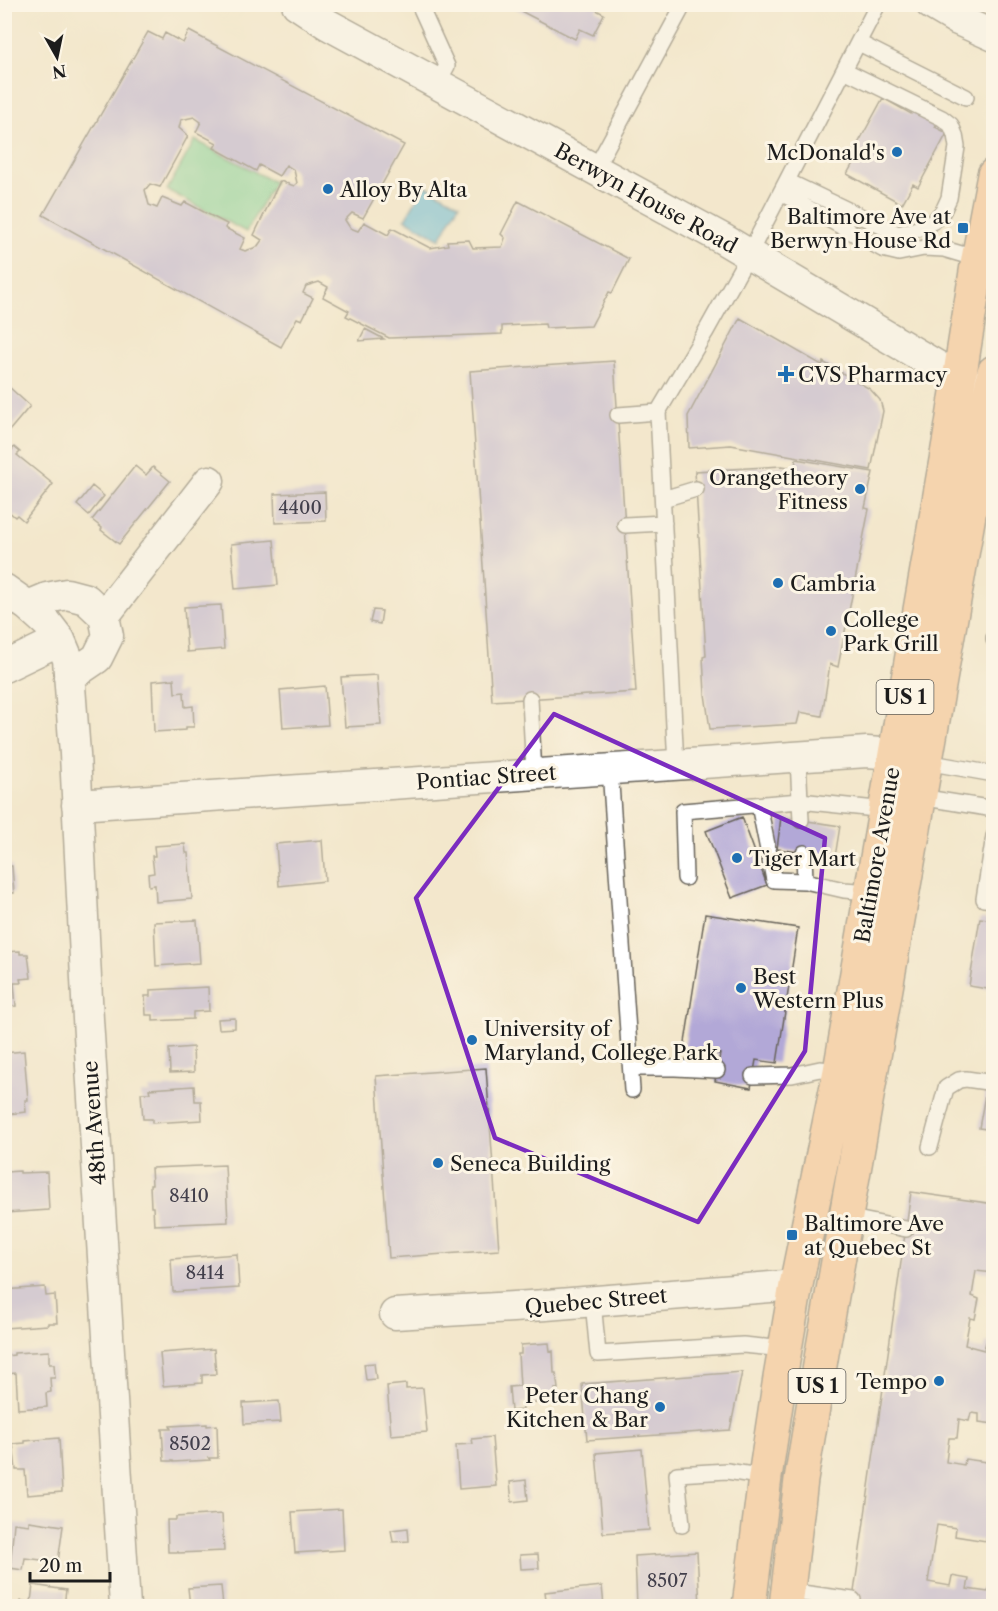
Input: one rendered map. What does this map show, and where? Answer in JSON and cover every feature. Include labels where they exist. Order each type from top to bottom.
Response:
[{"type":"main road","name":"Baltimore Avenue","points":[[749,1606],[765,1477],[785,1349],[840,1071],[993,175]]},
{"type":"main road","name":"Baltimore Avenue","points":[[787,1599],[801,1480],[992,386]]},
{"type":"street","name":"Berwyn House Road","points":[[297,4],[327,24],[749,254],[959,379],[992,386]]},
{"type":"street","points":[[931,4],[993,36]]},
{"type":"street","points":[[104,616],[209,481]]},
{"type":"street","points":[[4,589],[47,623],[60,640],[4,667]]},
{"type":"street","points":[[28,606],[47,598],[67,594],[86,599],[104,616],[108,636],[97,658],[69,677]]},
{"type":"street","name":"48th Avenue","points":[[60,640],[68,659],[75,754],[88,1019],[125,1606]]},
{"type":"street","name":"Pontiac Street","points":[[77,804],[867,752],[895,754]]},
{"type":"street","name":"Quebec Street","points":[[395,1314],[593,1302],[796,1285]]},
{"type":"lane","points":[[419,4],[447,66],[437,84]]},
{"type":"lane","points":[[595,169],[684,4]]},
{"type":"lane","points":[[676,765],[658,412],[749,254],[878,4]]},
{"type":"lane","points":[[859,43],[966,97]]},
{"type":"lane","points":[[784,187],[898,234],[921,228],[934,221],[943,211],[949,198],[956,156],[956,135],[951,125],[942,118],[844,70]]},
{"type":"lane","points":[[784,187],[882,249],[899,253],[924,248],[944,249],[978,259]]},
{"type":"lane","points":[[618,415],[658,412]]},
{"type":"lane","points":[[663,499],[696,489]]},
{"type":"lane","points":[[625,525],[664,523]]},
{"type":"lane","points":[[530,699],[534,774]]},
{"type":"lane","points":[[798,757],[801,820]]},
{"type":"lane","points":[[926,762],[993,774]]},
{"type":"lane","points":[[610,769],[632,1090]]},
{"type":"lane","points":[[920,797],[993,809]]},
{"type":"lane","points":[[686,878],[683,811],[800,801],[885,810]]},
{"type":"lane","points":[[759,805],[774,880],[806,881],[844,890],[870,892]]},
{"type":"lane","points":[[993,836],[984,899],[993,900]]},
{"type":"lane","points":[[804,853],[806,881]]},
{"type":"lane","points":[[631,1068],[717,1070]]},
{"type":"lane","points":[[753,1076],[792,1076],[820,1069],[840,1071]]},
{"type":"lane","points":[[930,1146],[946,1088],[966,1078],[993,1083]]},
{"type":"lane","points":[[846,1217],[906,1229]]},
{"type":"lane","points":[[593,1302],[598,1354],[743,1346],[785,1349]]},
{"type":"lane","points":[[682,1525],[677,1474],[727,1471],[765,1477]]},
{"type":"lane","points":[[787,1599],[853,1600]]},
{"type":"highlighted area","points":[[554,714],[825,838],[805,1051],[698,1222],[495,1138],[416,898]]},
{"type":"green space","points":[[195,140],[274,182],[246,232],[167,190]]},
{"type":"water","points":[[425,185],[459,204],[440,239],[405,219]]},
{"type":"building","points":[[509,5],[599,5],[596,10],[604,14],[593,35],[580,29],[575,39]]},
{"type":"building","name":"Alloy By Alta","points":[[189,31],[404,145],[363,218],[352,213],[345,220],[350,228],[358,231],[364,222],[388,235],[392,228],[430,248],[448,245],[447,241],[469,240],[473,248],[502,247],[505,238],[501,234],[518,201],[629,259],[612,293],[609,292],[591,326],[546,328],[545,324],[502,326],[502,334],[389,338],[346,316],[349,311],[323,297],[328,287],[319,282],[306,286],[303,293],[313,298],[302,320],[297,318],[281,347],[43,215],[148,32],[162,39],[165,33],[183,43]],"holes":[[[194,117],[201,122],[196,132],[217,143],[214,148],[256,171],[259,165],[279,176],[286,165],[294,170],[297,183],[294,186],[280,181],[254,235],[262,240],[257,247],[245,251],[240,249],[245,238],[225,228],[227,224],[185,202],[182,206],[162,198],[157,208],[149,205],[145,190],[150,184],[160,187],[188,136],[179,128],[181,120]]]},
{"type":"building","name":"McDonald's","points":[[883,98],[911,114],[913,108],[938,122],[935,127],[947,133],[918,187],[913,184],[902,204],[847,174],[859,153],[854,151]]},
{"type":"building","name":"CVS Pharmacy","points":[[740,318],[822,365],[819,378],[823,362],[870,389],[880,400],[883,411],[871,470],[731,445],[689,448],[688,416]]},
{"type":"building","points":[[365,329],[384,339],[359,341]]},
{"type":"building","points":[[614,361],[636,692],[492,701],[470,371]]},
{"type":"building","points":[[8,386],[30,406],[9,431],[4,427],[4,390]]},
{"type":"building","points":[[14,447],[20,452],[17,455],[53,484],[24,521],[17,515],[15,517],[4,505],[4,455]]},
{"type":"building","name":"Cambria","points":[[796,459],[873,472],[865,508],[869,509],[838,667],[830,664],[822,716],[800,712],[797,724],[710,729],[705,694],[703,657],[706,656],[695,471],[782,466],[795,468]]},
{"type":"building","points":[[135,466],[146,475],[153,467],[170,481],[119,544],[92,520]]},
{"type":"building","points":[[92,486],[104,496],[89,515],[77,505]]},
{"type":"building","points":[[325,492],[326,521],[275,523],[274,494]]},
{"type":"building","points":[[274,540],[278,585],[235,589],[231,544]]},
{"type":"building","points":[[221,605],[224,649],[187,652],[184,607]]},
{"type":"building","points":[[373,610],[382,611],[380,624],[370,622]]},
{"type":"building","points":[[377,675],[381,725],[345,727],[341,677]]},
{"type":"building","points":[[174,679],[175,693],[184,692],[185,707],[193,706],[194,727],[186,727],[186,730],[154,732],[152,681]]},
{"type":"building","points":[[325,686],[328,725],[283,728],[280,690]]},
{"type":"building","name":"Tiger Mart","points":[[742,817],[767,885],[732,898],[706,831]]},
{"type":"building","points":[[781,817],[840,826],[835,857],[777,849]]},
{"type":"building","points":[[322,840],[325,881],[279,886],[276,844]]},
{"type":"building","points":[[185,844],[186,853],[188,853],[192,899],[156,902],[155,885],[149,886],[148,874],[154,873],[152,856],[155,856],[154,846]]},
{"type":"building","points":[[4,862],[7,866],[12,866],[14,893],[4,893]]},
{"type":"building","name":"Best Western Plus","points":[[705,914],[798,928],[777,1063],[756,1060],[751,1088],[715,1081],[720,1054],[684,1049]]},
{"type":"building","points":[[980,918],[994,920],[994,990],[969,986]]},
{"type":"building","points":[[197,920],[200,963],[156,966],[154,922]]},
{"type":"building","points":[[20,951],[20,954],[28,954],[31,978],[20,979],[21,983],[14,983],[16,1006],[4,1007],[4,952]]},
{"type":"building","points":[[208,987],[209,1011],[193,1012],[193,1019],[153,1021],[153,1015],[146,1015],[145,996],[150,996],[150,990]]},
{"type":"building","points":[[235,1018],[235,1028],[219,1029],[218,1019]]},
{"type":"building","points":[[193,1047],[194,1072],[170,1073],[169,1049]]},
{"type":"building","points":[[24,1051],[28,1100],[25,1100],[26,1112],[8,1114],[7,1101],[4,1101],[4,1053]]},
{"type":"building","name":"Seneca Building","points":[[486,1068],[499,1250],[389,1258],[376,1076]]},
{"type":"building","points":[[987,1084],[994,1085],[994,1130],[979,1128]]},
{"type":"building","points":[[194,1086],[195,1101],[201,1101],[202,1120],[152,1123],[152,1119],[143,1119],[141,1093],[150,1093],[149,1089]]},
{"type":"building","points":[[225,1165],[228,1222],[154,1225],[153,1207],[151,1207],[151,1168]]},
{"type":"building","points":[[20,1171],[20,1173],[47,1172],[49,1210],[5,1213],[5,1172]]},
{"type":"building","name":"Tempo","points":[[911,1192],[994,1204],[994,1273],[976,1271],[972,1296],[979,1299],[975,1319],[970,1318],[965,1345],[984,1350],[986,1342],[994,1343],[994,1424],[979,1422],[979,1414],[971,1413],[969,1421],[959,1419],[957,1438],[949,1438],[946,1462],[964,1465],[965,1459],[994,1463],[994,1533],[988,1532],[986,1541],[955,1536],[956,1528],[937,1525],[928,1582],[950,1586],[952,1576],[969,1579],[967,1589],[988,1592],[994,1574],[994,1606],[852,1606]]},
{"type":"building","points":[[237,1254],[239,1288],[173,1292],[171,1259]]},
{"type":"building","points":[[45,1287],[46,1296],[55,1295],[57,1323],[4,1328],[4,1290]]},
{"type":"building","points":[[549,1343],[550,1352],[553,1351],[554,1373],[556,1373],[558,1389],[555,1389],[556,1401],[522,1403],[523,1410],[511,1411],[509,1387],[520,1386],[518,1354],[521,1354],[521,1345]]},
{"type":"building","points":[[214,1349],[216,1374],[202,1375],[202,1383],[163,1386],[160,1353]]},
{"type":"building","points":[[49,1351],[49,1364],[54,1364],[55,1378],[50,1378],[51,1392],[46,1393],[47,1407],[18,1409],[16,1373],[6,1374],[5,1356],[14,1355],[14,1353]]},
{"type":"building","points":[[374,1363],[376,1379],[366,1380],[364,1364]]},
{"type":"building","name":"Peter Chang Kitchen & Bar","points":[[742,1372],[730,1430],[587,1440],[582,1384]]},
{"type":"building","points":[[406,1384],[406,1389],[423,1388],[427,1432],[391,1435],[387,1386]]},
{"type":"building","points":[[279,1401],[281,1422],[244,1424],[243,1403]]},
{"type":"building","points":[[207,1424],[207,1426],[217,1425],[218,1458],[164,1461],[162,1429],[171,1429],[170,1426]]},
{"type":"building","points":[[492,1437],[496,1486],[459,1489],[456,1445],[473,1444],[472,1439]]},
{"type":"building","points":[[59,1438],[62,1492],[27,1495],[25,1470],[16,1470],[13,1444]]},
{"type":"building","points":[[642,1449],[649,1530],[603,1533],[596,1453]]},
{"type":"building","points":[[526,1480],[528,1500],[512,1502],[510,1482]]},
{"type":"building","points":[[342,1509],[344,1550],[295,1553],[292,1512]]},
{"type":"building","points":[[222,1514],[224,1551],[168,1552],[167,1520],[176,1520],[176,1517]]},
{"type":"building","points":[[29,1521],[63,1526],[58,1562],[25,1558],[23,1570],[10,1568],[14,1523],[29,1525]]},
{"type":"building","points":[[408,1528],[409,1541],[393,1542],[391,1530]]},
{"type":"building","points":[[697,1552],[700,1606],[637,1606],[635,1556]]},
{"type":"building","points":[[538,1554],[539,1568],[521,1569],[520,1555]]},
{"type":"building","points":[[33,1585],[66,1590],[64,1606],[20,1606],[21,1601],[31,1602]]},
{"type":"building","points":[[221,1586],[223,1606],[190,1606],[188,1588]]},
{"type":"building","points":[[602,1586],[604,1606],[547,1606],[545,1592]]},
{"type":"place","name":"McDonald's","points":[[897,152]]},
{"type":"place","name":"Alloy By Alta","points":[[328,189]]},
{"type":"place","name":"Baltimore Ave at Berwyn House Rd","points":[[963,228]]},
{"type":"place","name":"CVS Pharmacy","points":[[786,374]]},
{"type":"place","name":"Orangetheory Fitness","points":[[860,489]]},
{"type":"place","name":"Cambria","points":[[778,583]]},
{"type":"place","name":"College Park Grill","points":[[831,631]]},
{"type":"place","name":"Tiger Mart","points":[[737,858]]},
{"type":"place","name":"Best Western Plus","points":[[741,988]]},
{"type":"place","name":"University of Maryland, College Park","points":[[472,1040]]},
{"type":"place","name":"Seneca Building","points":[[438,1163]]},
{"type":"place","name":"Baltimore Ave at Quebec St","points":[[792,1235]]},
{"type":"place","name":"Tempo","points":[[939,1381]]},
{"type":"place","name":"Peter Chang Kitchen & Bar","points":[[660,1407]]}]
